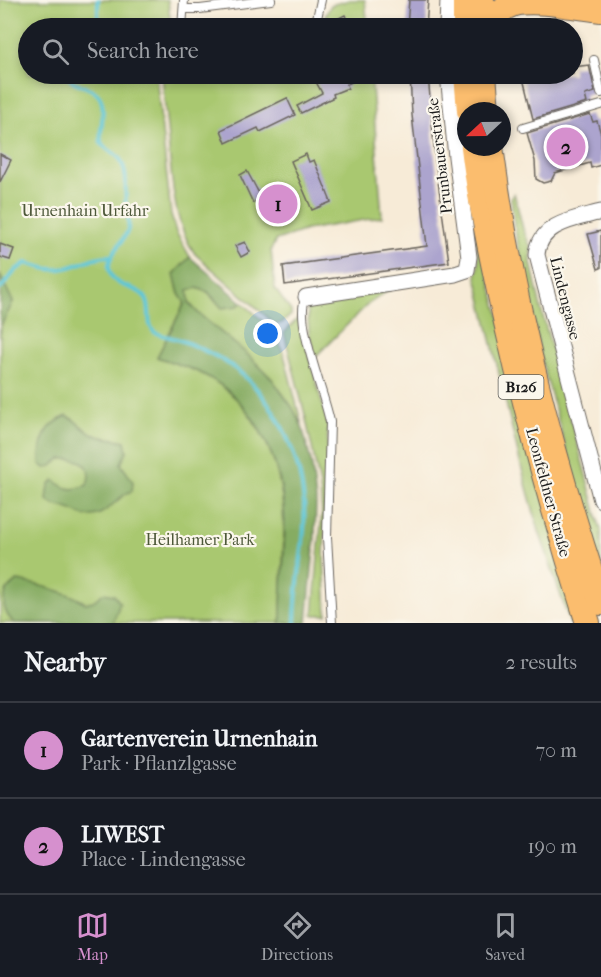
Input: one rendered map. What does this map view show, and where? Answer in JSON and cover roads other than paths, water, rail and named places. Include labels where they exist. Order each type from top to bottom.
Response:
[{"type":"main road","points":[[465,0],[465,18]]},
{"type":"main road","points":[[482,0],[482,18]]},
{"type":"main road","points":[[495,18],[502,8],[518,0],[566,3],[601,10]]},
{"type":"main road","points":[[472,102],[477,84]]},
{"type":"main road","points":[[482,84],[485,102]]},
{"type":"main road","name":"Leonfeldner Straße","points":[[474,156],[485,225],[516,370],[561,538],[588,623]]},
{"type":"main road","name":"Leonfeldner Straße","points":[[492,156],[501,215],[530,352],[571,507],[601,603]]},
{"type":"street","points":[[447,18],[448,0]]},
{"type":"street","name":"Prunbauerstraße","points":[[306,297],[454,274],[466,270],[470,257],[456,158],[449,84]]},
{"type":"street","name":"Lindengasse","points":[[601,212],[552,228],[537,246],[537,255],[601,500]]},
{"type":"lane","points":[[183,18],[184,0]]},
{"type":"lane","points":[[184,9],[271,0]]},
{"type":"lane","points":[[317,18],[321,0]]},
{"type":"lane","points":[[594,60],[601,93]]},
{"type":"lane","points":[[523,128],[601,105]]},
{"type":"lane","points":[[306,297],[302,312],[330,422],[327,537],[332,623]]},
{"type":"waterway","points":[[98,0],[98,18]]},
{"type":"waterway","points":[[79,84],[96,92],[100,97],[103,108],[101,143],[119,158],[125,172],[129,226],[126,235],[111,257],[109,263],[111,275],[118,283],[142,293],[149,306],[150,324],[154,332],[201,349],[241,373],[258,390],[285,432],[294,456],[304,504],[304,528],[295,623]]},
{"type":"waterway","points":[[0,289],[16,270],[26,263],[56,269],[67,268],[98,257],[112,256]]},
{"type":"place","name":"LIWEST","points":[[566,147]]},
{"type":"place","name":"Gartenverein Urnenhain","points":[[278,204]]},
{"type":"park label","name":"Urnenhain Urfahr","points":[[85,210]]},
{"type":"park label","name":"Heilhamer Park","points":[[200,539]]}]
